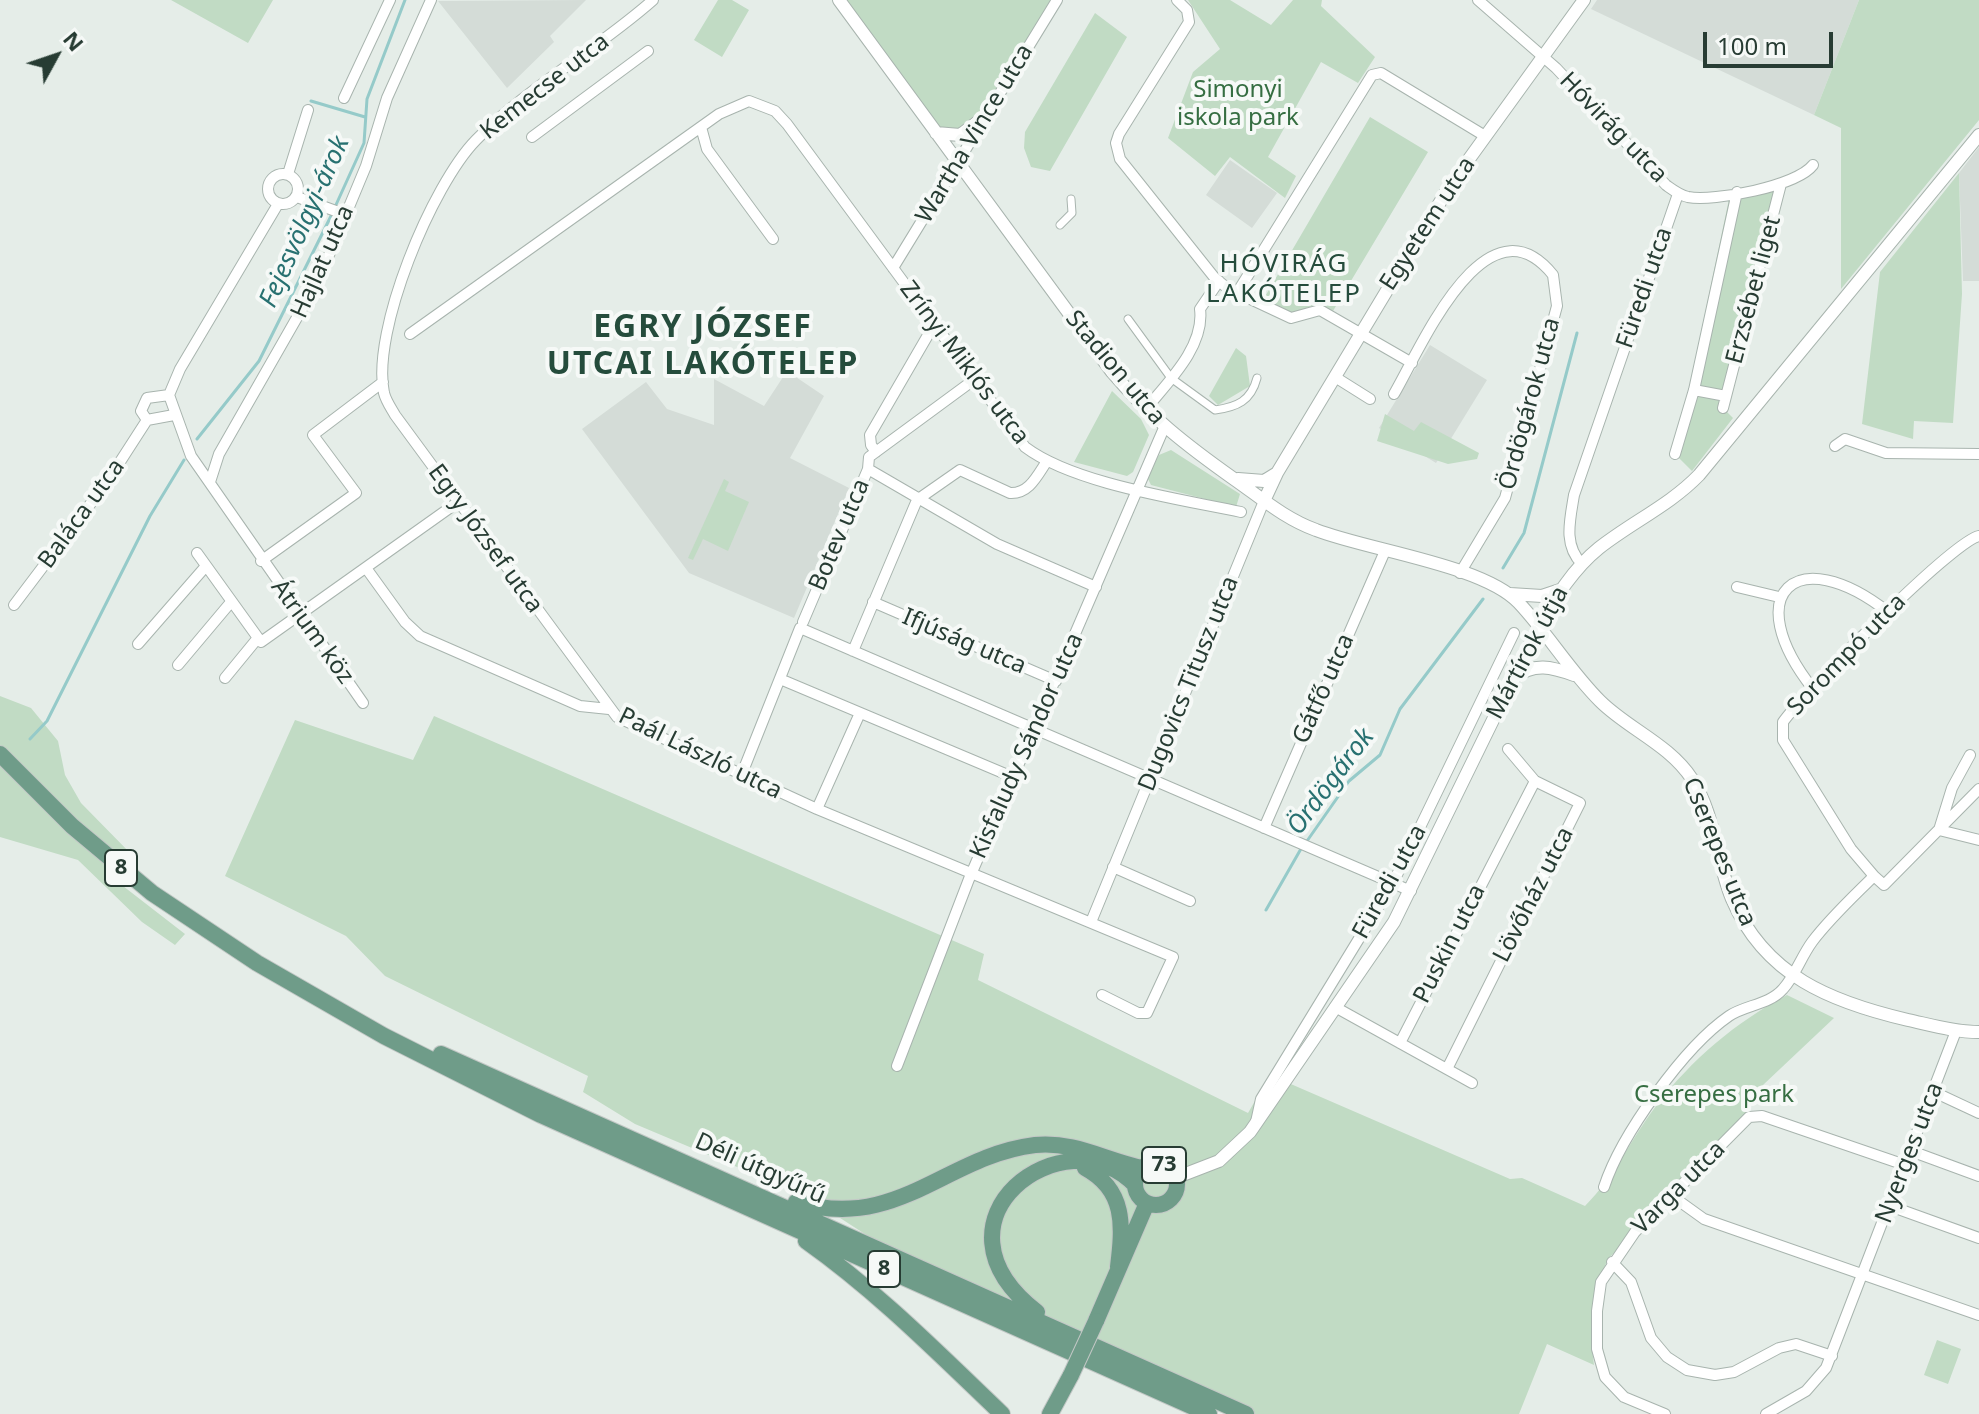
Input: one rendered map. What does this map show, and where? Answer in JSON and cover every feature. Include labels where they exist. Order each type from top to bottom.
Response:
[{"type":"main road","name":"Déli útgyűrű","points":[[0,754],[122,869],[257,963],[473,1082],[1209,1414]]},
{"type":"main road","name":"Déli útgyűrű","points":[[257,963],[455,1061],[1246,1414]]},
{"type":"main road","points":[[752,1191],[812,1207],[851,1210],[879,1206],[996,1153],[1037,1145],[1077,1147],[1142,1168]]},
{"type":"main road","points":[[1068,1161],[1101,1178],[1116,1197],[1123,1228],[1118,1267]]},
{"type":"main road","points":[[1067,1334],[1023,1302],[1006,1284],[992,1246],[996,1214],[1011,1191],[1041,1168],[1068,1161],[1097,1166],[1135,1185]]},
{"type":"main road","name":"73","points":[[1159,1163],[1169,1168],[1175,1178],[1176,1189],[1169,1199],[1159,1204],[1147,1203],[1139,1196],[1135,1185],[1142,1168],[1159,1163]]},
{"type":"main road","name":"73","points":[[1055,1411],[1147,1203]]},
{"type":"main road","points":[[776,1220],[855,1276],[1002,1414]]},
{"type":"street","points":[[344,98],[390,0]]},
{"type":"street","name":"Hajlat utca","points":[[210,482],[219,454],[314,289],[340,213],[366,166],[387,98],[431,0]]},
{"type":"street","name":"Kemecse utca","points":[[383,361],[390,318],[401,287],[440,190],[463,155],[487,129],[653,0]]},
{"type":"street","name":"Stadion utca","points":[[839,0],[1112,372],[1164,428],[1264,501],[1313,530],[1483,580],[1510,594],[1539,626]]},
{"type":"street","name":"Wartha Vince utca","points":[[893,268],[1057,0]]},
{"type":"street","points":[[1177,0],[1187,10],[1189,22],[1116,143],[1120,159],[1219,281],[1237,293],[1291,318],[1320,310],[1412,363]]},
{"type":"street","name":"Hóvirág utca","points":[[1478,0],[1544,58],[1678,194],[1701,197],[1781,184],[1807,172],[1813,165]]},
{"type":"street","name":"Egyetem utca","points":[[1264,501],[1277,473],[1360,332],[1485,136],[1584,0]]},
{"type":"street","points":[[532,137],[648,51]]},
{"type":"street","points":[[1237,293],[1372,75],[1381,73],[1485,136]]},
{"type":"street","name":"Zrínyi Miklós utca","points":[[701,127],[749,101],[775,111],[1018,440],[1047,461],[1137,490],[1241,512]]},
{"type":"street","name":"Baláca utca","points":[[14,605],[107,482],[147,420],[141,411],[147,398],[169,395],[180,369],[278,204],[269,194],[269,183],[277,175],[288,174],[308,110]]},
{"type":"street","points":[[936,133],[960,135],[987,115]]},
{"type":"street","points":[[410,334],[701,127],[707,149],[773,239]]},
{"type":"street","name":"Mártírok útja","points":[[1175,1178],[1219,1161],[1256,1124],[1411,891],[1539,626],[1560,590],[1602,546],[1670,501],[1699,475],[1979,135]]},
{"type":"street","points":[[278,204],[289,204],[297,197],[297,181],[288,174]]},
{"type":"street","name":"Erzsébet liget","points":[[1723,408],[1781,184]]},
{"type":"street","name":"Erzsébet liget","points":[[1675,454],[1694,390],[1737,192]]},
{"type":"street","name":"Füredi utca","points":[[1582,564],[1571,553],[1569,540],[1574,495],[1678,194]]},
{"type":"street","points":[[297,197],[340,213]]},
{"type":"street","points":[[1060,225],[1072,213],[1071,199]]},
{"type":"street","name":"Ördögárok utca","points":[[1394,394],[1458,286],[1471,270],[1496,253],[1524,252],[1546,266],[1556,283],[1557,306],[1505,498],[1460,573]]},
{"type":"street","points":[[1145,410],[1171,378],[1193,342],[1201,318],[1200,309],[1219,281]]},
{"type":"street","points":[[1128,319],[1171,378],[1215,410],[1236,407],[1254,391],[1257,378]]},
{"type":"street","name":"Botev utca","points":[[876,452],[870,435],[928,335]]},
{"type":"street","name":"Egry József utca","points":[[383,361],[384,396],[395,415],[609,709]]},
{"type":"street","points":[[1335,377],[1370,399]]},
{"type":"street","name":"Botev utca","points":[[741,776],[868,469],[869,457],[975,379]]},
{"type":"street","name":"Átrium köz","points":[[261,561],[356,493],[313,435],[383,382]]},
{"type":"street","name":"Erzsébet liget","points":[[1694,390],[1726,396]]},
{"type":"street","points":[[169,395],[191,456],[210,482]]},
{"type":"street","points":[[147,420],[174,415]]},
{"type":"street","name":"Kisfaludy Sándor utca","points":[[897,1066],[972,873],[1164,428]]},
{"type":"street","points":[[1835,446],[1845,439],[1886,453],[1979,454]]},
{"type":"street","points":[[853,651],[917,500],[960,470],[1010,493],[1019,493],[1029,486],[1047,461]]},
{"type":"street","points":[[868,469],[997,544],[1096,587]]},
{"type":"street","points":[[1233,478],[1264,481],[1277,473]]},
{"type":"street","name":"Átrium köz","points":[[210,482],[261,561],[363,703]]},
{"type":"street","name":"Dugovics Titusz utca","points":[[1091,922],[1264,501]]},
{"type":"street","points":[[225,678],[259,641],[458,502]]},
{"type":"street","name":"Sorompó utca","points":[[1874,876],[1851,849],[1782,735],[1785,718],[1888,612],[1963,543],[1979,536]]},
{"type":"street","name":"Gátfő utca","points":[[1264,828],[1385,551]]},
{"type":"street","points":[[197,553],[259,641]]},
{"type":"street","points":[[138,644],[206,566]]},
{"type":"street","name":"Paál László utca","points":[[366,568],[405,622],[420,636],[580,706],[609,709],[627,724],[741,776],[972,873]]},
{"type":"street","points":[[1813,689],[1796,667],[1779,629],[1779,597],[1790,584],[1814,578],[1863,593],[1888,612]]},
{"type":"street","points":[[1737,587],[1779,597]]},
{"type":"street","points":[[1510,594],[1542,596],[1560,590]]},
{"type":"street","points":[[178,665],[231,602]]},
{"type":"street","name":"Ifjúság utca","points":[[873,602],[1056,681]]},
{"type":"street","points":[[801,625],[853,651],[1411,891]]},
{"type":"street","name":"Cserepes utca","points":[[1539,626],[1577,677],[1603,704],[1662,747],[1691,777],[1706,808],[1725,879],[1741,917],[1762,948],[1790,976],[1844,1003],[1956,1031],[1979,1032]]},
{"type":"street","name":"Füredi utca","points":[[1256,1124],[1261,1099],[1393,883],[1514,633]]},
{"type":"street","points":[[1514,678],[1524,670],[1537,667],[1577,677]]},
{"type":"street","points":[[780,679],[1015,778]]},
{"type":"street","points":[[817,809],[860,713]]},
{"type":"street","name":"Lövőház utca","points":[[1447,1069],[1580,803],[1535,781],[1508,749]]},
{"type":"street","points":[[1939,830],[1952,788],[1970,755]]},
{"type":"street","name":"Puskin utca","points":[[1400,1043],[1535,781]]},
{"type":"street","points":[[1604,1187],[1620,1149],[1656,1094],[1681,1065],[1729,1016],[1782,991],[1823,928],[1874,876],[1884,885],[1979,789]]},
{"type":"street","points":[[1939,830],[1979,840]]},
{"type":"street","points":[[1113,867],[1190,901]]},
{"type":"street","points":[[972,873],[1173,957],[1147,1013],[1138,1013],[1102,995]]},
{"type":"street","points":[[1335,1007],[1472,1083]]},
{"type":"street","name":"Nyerges utca","points":[[1766,1414],[1817,1381],[1832,1356],[1956,1031]]},
{"type":"street","points":[[1934,1092],[1979,1113]]},
{"type":"street","name":"Varga utca","points":[[1665,1414],[1614,1390],[1600,1366],[1597,1311],[1601,1282],[1635,1232],[1749,1117],[1762,1116],[1905,1165]]},
{"type":"street","points":[[1911,1151],[1979,1176]]},
{"type":"street","points":[[1672,1196],[1697,1216],[1979,1315]]},
{"type":"street","points":[[1890,1206],[1979,1238]]},
{"type":"street","points":[[1612,1262],[1631,1282],[1651,1338],[1677,1365],[1696,1373],[1725,1374],[1750,1366],[1779,1348],[1796,1344],[1832,1356]]},
{"type":"shaded area","points":[[586,0],[550,36],[554,42],[507,88],[438,1]]},
{"type":"shaded area","points":[[1597,0],[1859,0],[1814,115],[1591,9]]},
{"type":"shaded area","points":[[1979,147],[1979,281],[1963,281],[1959,173]]},
{"type":"shaded area","points":[[1230,160],[1277,193],[1252,228],[1206,195]]},
{"type":"shaded area","points":[[1430,345],[1487,380],[1436,463],[1379,428]]},
{"type":"shaded area","points":[[787,371],[824,396],[790,458],[849,488],[794,618],[689,573],[582,429],[646,382],[667,409],[714,425],[714,379],[764,406]]},
{"type":"green space","points":[[171,0],[273,0],[248,43]]},
{"type":"green space","points":[[718,0],[732,0],[749,10],[722,57],[694,40]]},
{"type":"green space","points":[[839,0],[1057,0],[987,115],[960,135],[936,133]]},
{"type":"green space","name":"Simonyi iskola park","points":[[1188,0],[1230,0],[1271,25],[1293,0],[1322,0],[1321,6],[1375,57],[1358,83],[1321,62],[1268,157],[1296,176],[1285,198],[1230,157],[1215,176],[1168,138],[1193,72],[1220,49]]},
{"type":"green space","points":[[1859,0],[1979,0],[1979,120],[1841,289],[1841,128],[1814,115]]},
{"type":"green space","points":[[1095,13],[1127,37],[1050,171],[1031,167],[1024,148],[1025,132]]},
{"type":"green space","points":[[1370,117],[1428,152],[1333,311],[1312,306],[1292,314],[1263,300]]},
{"type":"green space","points":[[1959,173],[1962,294],[1953,423],[1914,421],[1913,439],[1862,424],[1880,272]]},
{"type":"green space","points":[[1783,187],[1725,410],[1733,418],[1692,471],[1679,458],[1683,418],[1729,199]]},
{"type":"green space","points":[[1236,348],[1246,356],[1250,386],[1218,405],[1209,396]]},
{"type":"green space","points":[[1112,391],[1141,419],[1149,435],[1133,472],[1127,476],[1074,462]]},
{"type":"green space","points":[[1385,414],[1414,431],[1421,422],[1479,453],[1477,459],[1448,464],[1377,441]]},
{"type":"green space","points":[[1171,450],[1240,494],[1236,507],[1151,485],[1147,477],[1159,455]]},
{"type":"green space","points":[[724,479],[729,482],[725,491],[749,502],[728,551],[703,539],[693,560],[688,558]]},
{"type":"green space","points":[[0,696],[31,708],[58,741],[65,775],[81,803],[134,857],[123,886],[185,934],[175,945],[142,922],[78,860],[0,837]]},
{"type":"green space","name":"Cserepes park","points":[[434,716],[984,954],[978,980],[1248,1113],[1270,1075],[1510,1179],[1522,1178],[1585,1206],[1670,1089],[1700,1057],[1750,1017],[1787,995],[1834,1018],[1763,1085],[1748,1111],[1608,1259],[1592,1311],[1594,1365],[1547,1344],[1519,1414],[1233,1414],[885,1247],[806,1196],[635,1124],[583,1092],[588,1076],[385,976],[346,936],[225,876],[295,720],[413,760]]},
{"type":"green space","points":[[1937,1340],[1961,1349],[1948,1384],[1924,1375]]},
{"type":"waterway","name":"Fejesvölgyi-árok","points":[[335,207],[364,143],[367,99],[405,0]]},
{"type":"waterway","points":[[311,101],[365,117]]},
{"type":"waterway","name":"Fejesvölgyi-árok","points":[[197,439],[259,361],[332,214]]},
{"type":"waterway","name":"Ördögárok","points":[[1503,568],[1524,533],[1577,333]]},
{"type":"waterway","name":"Fejesvölgyi-árok","points":[[30,739],[47,721],[150,516],[184,460]]},
{"type":"waterway","name":"Ördögárok","points":[[1307,841],[1349,781],[1380,755],[1400,709],[1483,599]]},
{"type":"waterway","name":"Ördögárok","points":[[1266,910],[1302,847]]},
{"type":"district","name":"HÓVIRÁG LAKÓTELEP","points":[[1284,280]]},
{"type":"district","name":"EGRY JÓZSEF UTCAI LAKÓTELEP","points":[[703,346]]}]
